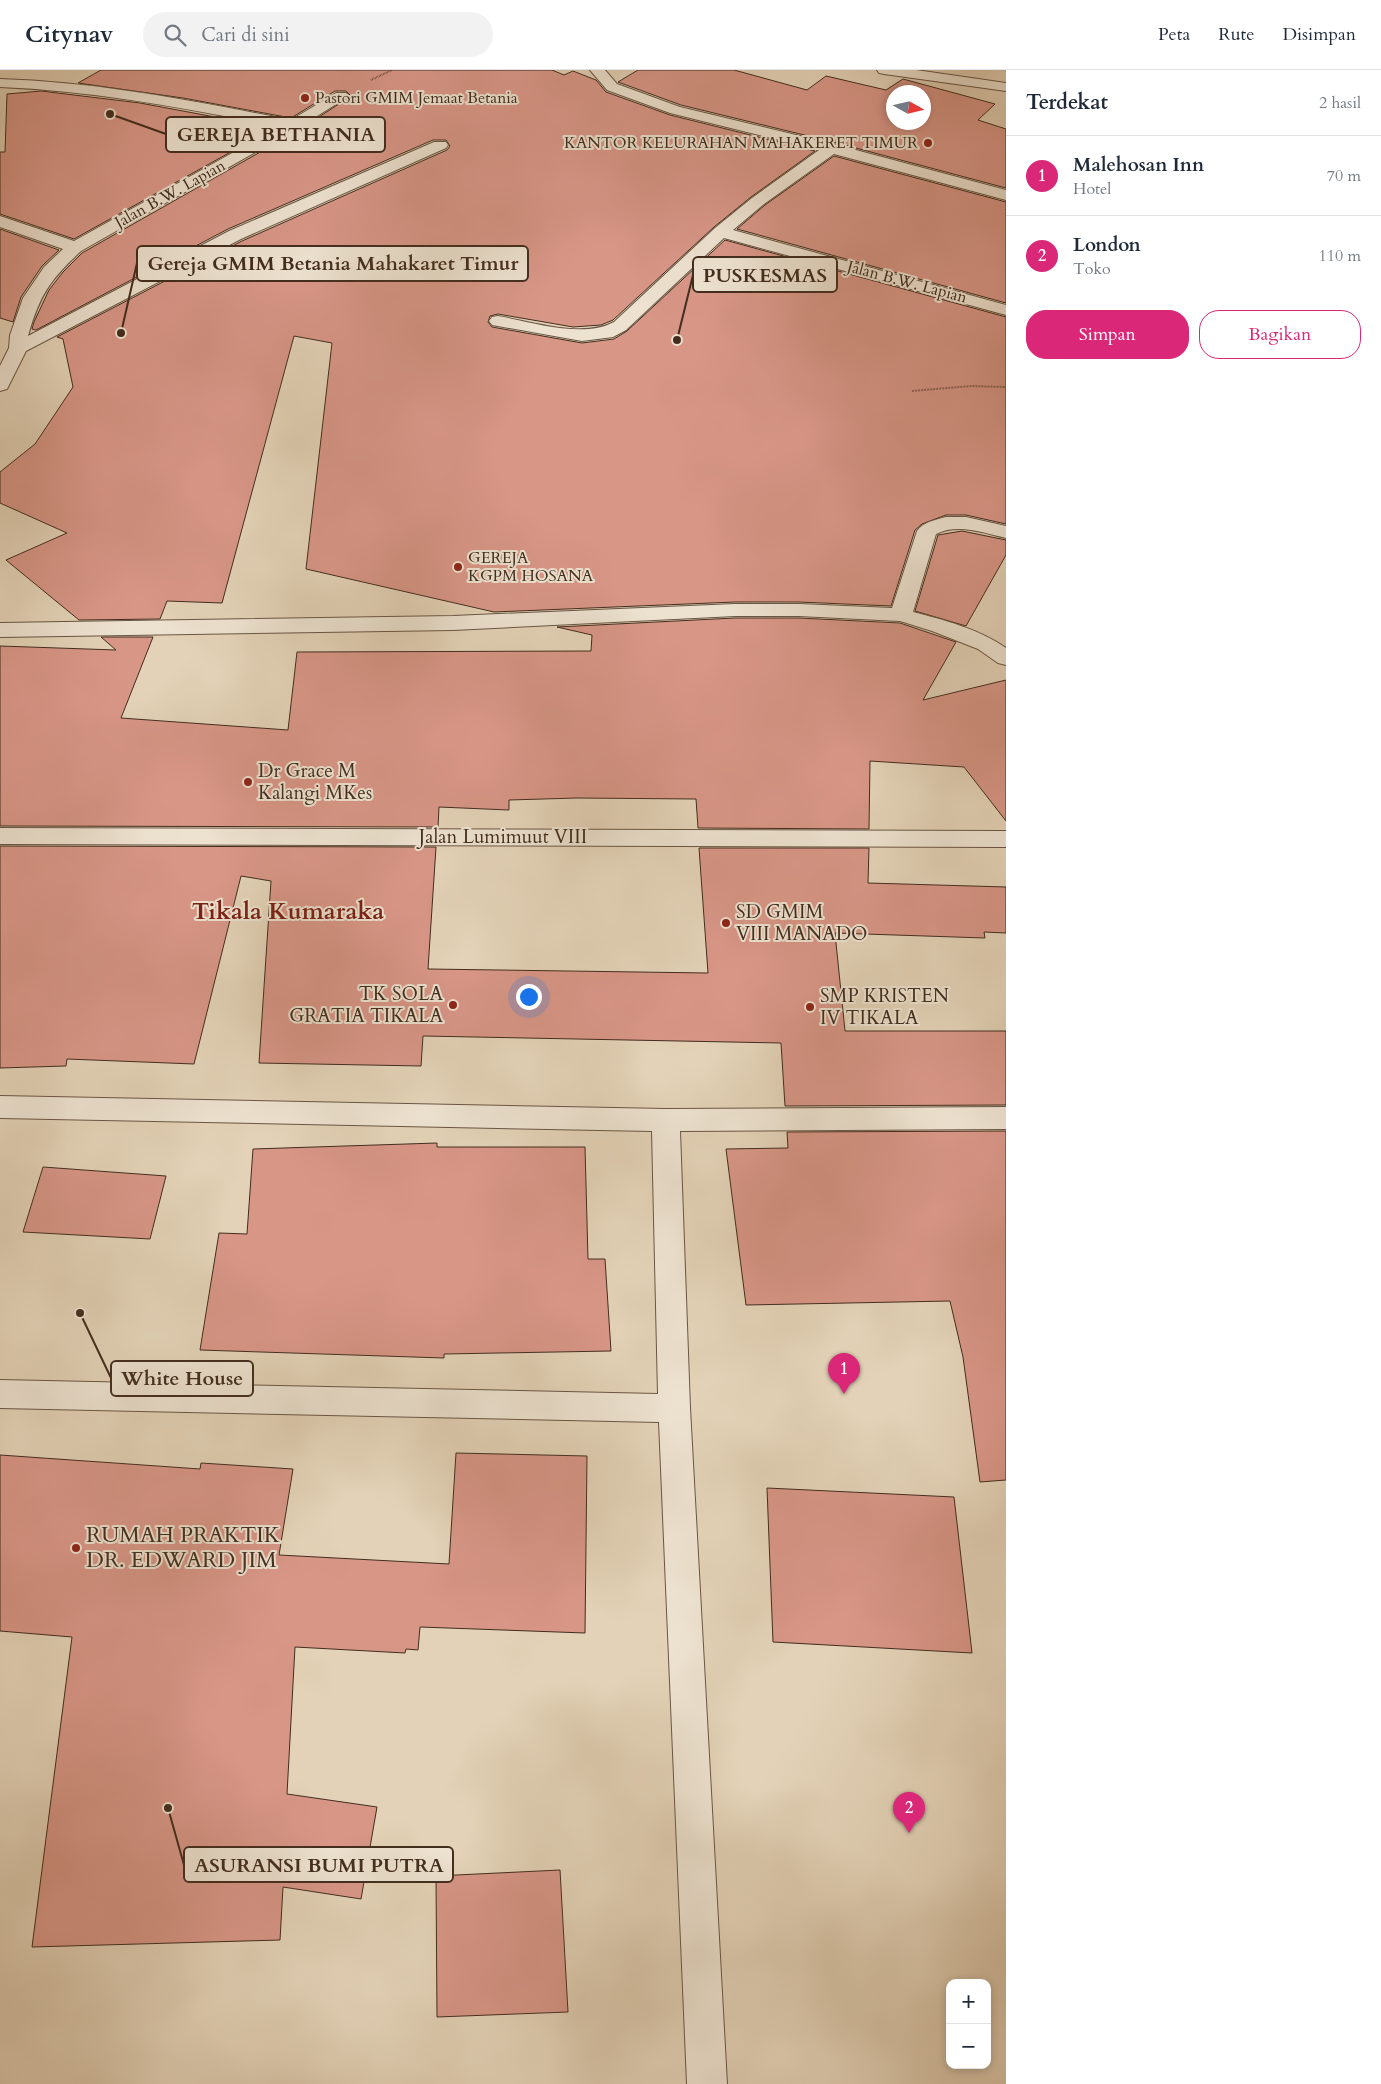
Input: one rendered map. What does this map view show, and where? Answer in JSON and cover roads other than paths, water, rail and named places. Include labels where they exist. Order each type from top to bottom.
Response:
[{"type":"street","points":[[597,70],[612,87],[676,110],[831,148],[1006,195]]},
{"type":"street","points":[[884,70],[1006,87]]},
{"type":"street","points":[[0,83],[33,83],[95,88],[293,126]]},
{"type":"street","name":"Jalan B.W. Lapian","points":[[0,384],[18,348],[19,335],[32,298],[50,271],[75,247],[293,126],[341,96]]},
{"type":"street","points":[[18,348],[235,235],[440,145]]},
{"type":"street","points":[[498,321],[582,336],[607,334],[620,326],[690,263],[720,232],[758,201],[831,148]]},
{"type":"street","points":[[0,221],[75,247]]},
{"type":"street","name":"Jalan B.W. Lapian","points":[[720,232],[1006,310]]},
{"type":"street","points":[[901,615],[927,531],[948,522],[1006,532]]},
{"type":"street","points":[[0,630],[453,623],[735,610],[800,610],[901,615],[940,626],[986,644],[1006,658]]},
{"type":"street","name":"Jalan Lumimuut VIII","points":[[0,836],[1006,839]]},
{"type":"street","points":[[0,1107],[666,1120],[1006,1118]]},
{"type":"street","points":[[666,1120],[674,1408],[707,2084]]},
{"type":"street","points":[[0,1394],[674,1408]]},
{"type":"place","name":"Pastori GMIM Jemaat Betania","points":[[305,98]]},
{"type":"place","name":"GEREJA BETHANIA","points":[[110,114]]},
{"type":"place","name":"KANTOR KELURAHAN MAHAKERET TIMUR","points":[[928,143]]},
{"type":"place","name":"Gereja GMIM Betania Mahakaret Timur","points":[[121,333]]},
{"type":"place","name":"PUSKESMAS","points":[[677,340]]},
{"type":"place","name":"GEREJA KGPM HOSANA","points":[[458,567]]},
{"type":"place","name":"Dr Grace M Kalangi MKes","points":[[248,782]]},
{"type":"place","name":"SD GMIM VIII MANADO","points":[[726,923]]},
{"type":"place","name":"TK SOLA GRATIA TIKALA","points":[[453,1005]]},
{"type":"place","name":"SMP KRISTEN IV TIKALA","points":[[810,1007]]},
{"type":"place","name":"White House","points":[[80,1313]]},
{"type":"place","name":"Malehosan Inn","points":[[844,1394]]},
{"type":"place","name":"RUMAH PRAKTIK DR. EDWARD JIM","points":[[76,1548]]},
{"type":"place","name":"ASURANSI BUMI PUTRA","points":[[168,1808]]},
{"type":"place","name":"London","points":[[909,1833]]},
{"type":"district","name":"Tikala Kumaraka","points":[[288,911]]}]
